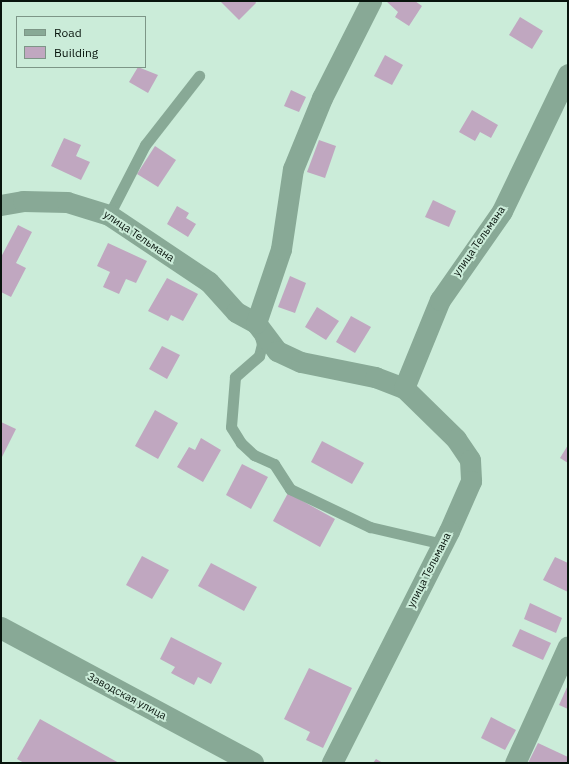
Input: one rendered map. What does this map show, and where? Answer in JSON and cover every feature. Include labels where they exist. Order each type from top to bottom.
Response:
[{"type":"street","points":[[256,323],[281,249],[293,169],[322,98],[371,1]]},
{"type":"street","name":"улица Тельмана","points":[[404,388],[440,300],[502,211],[568,74]]},
{"type":"street","name":"улица Тельмана","points":[[1,205],[23,201],[66,202],[109,215],[209,282],[236,312],[256,323],[277,351],[301,362],[375,377],[404,388],[456,439],[470,460],[471,481],[443,544],[332,763]]},
{"type":"street","name":"Заводская улица","points":[[1,628],[253,763]]},
{"type":"street","points":[[515,763],[568,646]]},
{"type":"lane","points":[[109,215],[145,145],[199,76]]},
{"type":"lane","points":[[256,323],[262,344],[259,356],[235,377],[232,400],[231,427],[241,443],[254,455],[274,464],[290,488],[370,527],[443,544]]},
{"type":"building","points":[[220,1],[255,1],[256,3],[239,20]]},
{"type":"building","points":[[386,1],[415,1],[422,6],[409,26],[395,17],[398,12]]},
{"type":"building","points":[[520,17],[543,31],[532,49],[509,35]]},
{"type":"building","points":[[385,55],[403,65],[392,85],[374,76]]},
{"type":"building","points":[[137,68],[158,75],[148,93],[129,82]]},
{"type":"building","points":[[291,90],[306,97],[299,112],[284,106]]},
{"type":"building","points":[[472,110],[498,125],[491,138],[480,132],[475,141],[459,132]]},
{"type":"building","points":[[64,138],[81,145],[76,156],[90,162],[81,180],[51,166]]},
{"type":"building","points":[[319,140],[336,146],[325,178],[307,172]]},
{"type":"building","points":[[155,146],[176,160],[158,187],[137,174]]},
{"type":"building","points":[[433,200],[456,211],[449,227],[425,217]]},
{"type":"building","points":[[177,206],[189,213],[186,218],[196,224],[188,237],[167,224]]},
{"type":"building","points":[[18,225],[32,232],[16,263],[26,268],[11,297],[1,292],[1,257]]},
{"type":"building","points":[[108,243],[147,261],[136,283],[126,279],[119,294],[103,287],[110,272],[97,266]]},
{"type":"building","points":[[290,276],[306,283],[295,313],[278,307]]},
{"type":"building","points":[[167,278],[198,294],[183,321],[171,315],[168,321],[148,311]]},
{"type":"building","points":[[317,307],[339,321],[326,340],[305,327]]},
{"type":"building","points":[[351,316],[371,327],[355,353],[336,342]]},
{"type":"building","points":[[162,346],[180,355],[167,379],[149,369]]},
{"type":"building","points":[[155,410],[178,423],[158,459],[135,446]]},
{"type":"building","points":[[1,422],[16,429],[1,459]]},
{"type":"building","points":[[201,438],[221,450],[203,482],[177,467],[189,447],[195,450]]},
{"type":"building","points":[[322,441],[364,463],[352,484],[311,462]]},
{"type":"building","points":[[568,445],[568,463],[560,458]]},
{"type":"building","points":[[242,464],[268,477],[251,509],[226,495]]},
{"type":"building","points":[[288,493],[335,519],[320,547],[273,521]]},
{"type":"building","points":[[142,556],[169,570],[152,599],[126,585]]},
{"type":"building","points":[[555,557],[568,563],[568,592],[543,580]]},
{"type":"building","points":[[211,563],[257,587],[244,611],[198,586]]},
{"type":"building","points":[[530,603],[562,618],[556,633],[524,619]]},
{"type":"building","points":[[520,629],[551,643],[543,660],[512,646]]},
{"type":"building","points":[[171,637],[222,663],[211,684],[198,677],[194,685],[171,673],[175,667],[160,659]]},
{"type":"building","points":[[309,668],[352,688],[323,748],[306,740],[310,732],[284,719]]},
{"type":"building","points":[[568,685],[568,709],[559,705]]},
{"type":"building","points":[[491,717],[516,730],[505,750],[481,738]]},
{"type":"building","points":[[40,719],[119,763],[24,763],[17,759]]},
{"type":"building","points":[[538,743],[568,757],[568,763],[528,763]]},
{"type":"building","points":[[376,759],[383,763],[373,763]]}]
